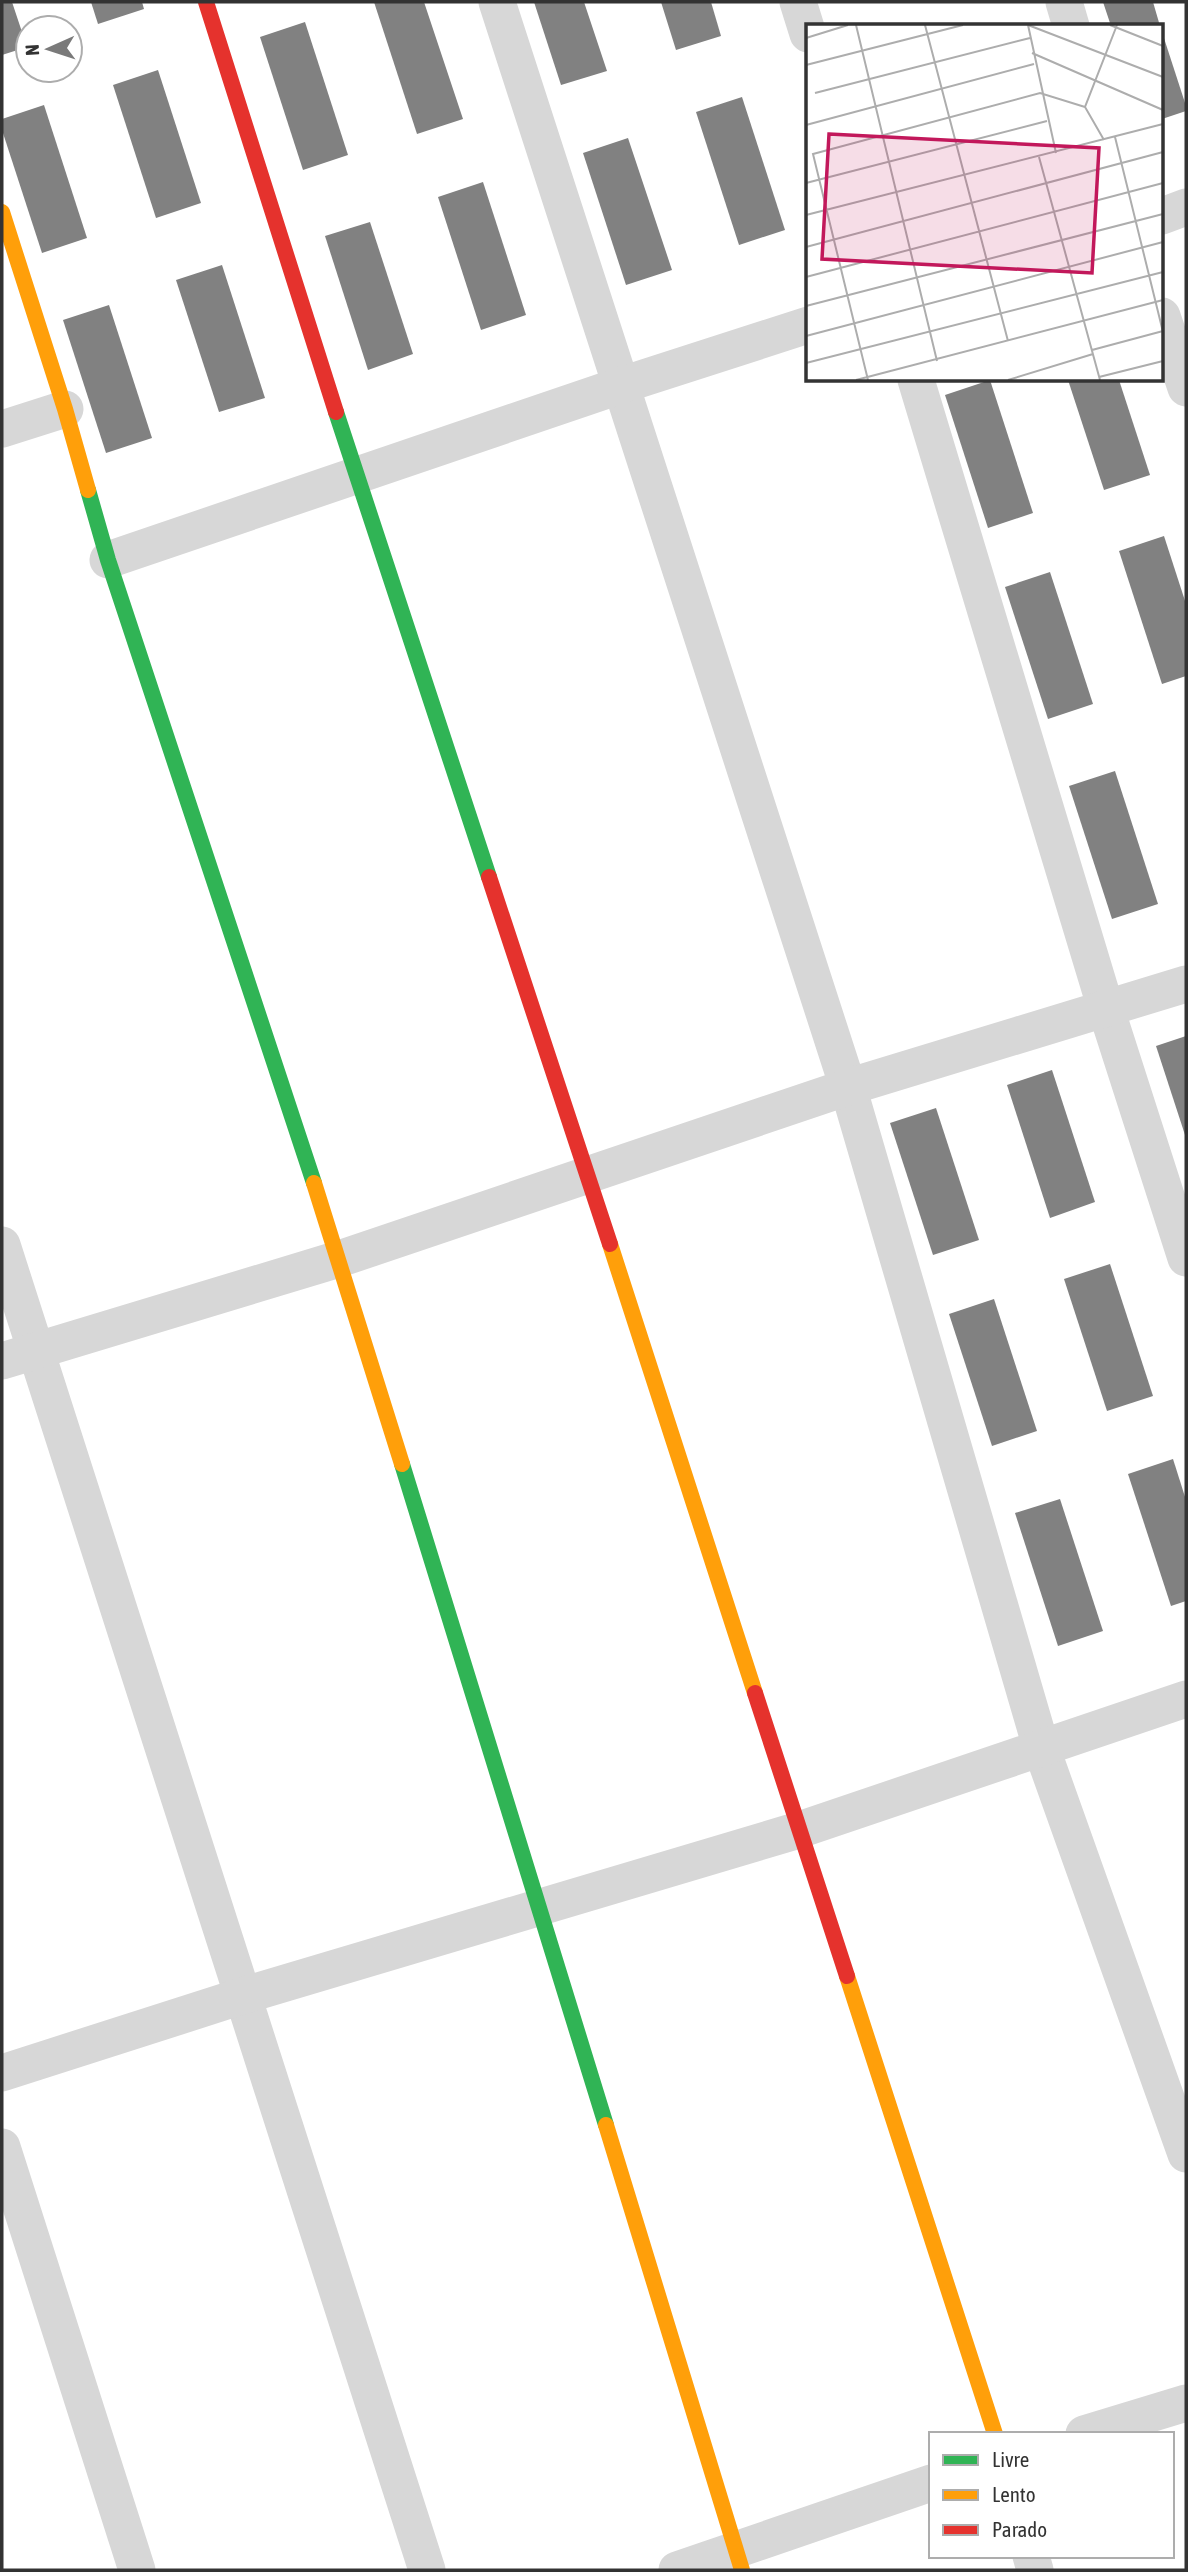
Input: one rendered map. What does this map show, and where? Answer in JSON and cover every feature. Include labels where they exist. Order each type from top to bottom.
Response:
[{"type":"street","points":[[206,2],[357,477],[588,1176],[994,2432]]},
{"type":"street","points":[[497,2],[848,1087],[1041,1746],[1186,2154]]},
{"type":"street","points":[[798,2],[806,28]]},
{"type":"street","points":[[1064,2],[1070,24]]},
{"type":"street","points":[[1164,215],[1186,207]]},
{"type":"street","points":[[2,212],[65,409],[108,560],[339,1259],[739,2560]]},
{"type":"street","points":[[1164,322],[1186,388]]},
{"type":"street","points":[[108,560],[622,385],[806,326]]},
{"type":"street","points":[[917,382],[1106,1009],[1186,1258]]},
{"type":"street","points":[[2,429],[65,409]]},
{"type":"street","points":[[18,1356],[339,1259],[848,1087],[1186,984]]},
{"type":"street","points":[[2,1245],[18,1356],[242,1996],[427,2570]]},
{"type":"street","points":[[2,2073],[242,1996],[799,1829],[1186,1699]]},
{"type":"street","points":[[2,2147],[137,2570]]},
{"type":"street","points":[[1091,2432],[1186,2403]]},
{"type":"street","points":[[677,2570],[739,2560],[929,2484]]},
{"type":"building","points":[[2,2],[12,2],[16,14],[14,51],[2,55]]},
{"type":"building","points":[[91,2],[142,2],[144,9],[98,24]]},
{"type":"building","points":[[374,2],[424,2],[463,119],[417,134]]},
{"type":"building","points":[[534,2],[584,2],[607,71],[561,85]]},
{"type":"building","points":[[661,2],[711,2],[721,36],[676,50]]},
{"type":"building","points":[[1103,2],[1153,2],[1159,24],[1110,24]]},
{"type":"building","points":[[305,22],[348,155],[303,170],[260,37]]},
{"type":"building","points":[[1164,38],[1186,106],[1186,111],[1164,118]]},
{"type":"building","points":[[158,70],[201,203],[156,218],[113,85]]},
{"type":"building","points":[[742,97],[785,230],[739,245],[696,112]]},
{"type":"building","points":[[44,105],[87,238],[42,253],[2,130],[2,119]]},
{"type":"building","points":[[628,138],[672,270],[626,285],[583,153]]},
{"type":"building","points":[[483,182],[526,315],[481,330],[438,197]]},
{"type":"building","points":[[370,222],[413,354],[368,370],[325,236]]},
{"type":"building","points":[[222,265],[265,398],[219,412],[176,280]]},
{"type":"building","points":[[109,305],[152,438],[106,453],[63,320]]},
{"type":"building","points":[[991,382],[1033,513],[988,528],[945,395]]},
{"type":"building","points":[[1069,382],[1120,382],[1150,475],[1104,490]]},
{"type":"building","points":[[1164,536],[1186,604],[1186,676],[1162,684],[1119,551]]},
{"type":"building","points":[[1050,572],[1093,704],[1048,719],[1005,587]]},
{"type":"building","points":[[1115,771],[1158,904],[1112,919],[1069,786]]},
{"type":"building","points":[[1186,1036],[1186,1138],[1156,1046]]},
{"type":"building","points":[[1052,1070],[1095,1202],[1050,1218],[1007,1085]]},
{"type":"building","points":[[936,1108],[979,1240],[933,1255],[890,1123]]},
{"type":"building","points":[[1110,1264],[1153,1396],[1107,1411],[1064,1279]]},
{"type":"building","points":[[994,1299],[1037,1431],[992,1446],[949,1314]]},
{"type":"building","points":[[1173,1459],[1186,1500],[1186,1601],[1171,1606],[1128,1474]]},
{"type":"building","points":[[1060,1499],[1103,1631],[1058,1646],[1015,1513]]},
{"type":"traffic: fast","points":[[336,412],[489,877]]},
{"type":"traffic: fast","points":[[88,490],[108,560],[314,1183]]},
{"type":"traffic: fast","points":[[402,1464],[606,2125]]},
{"type":"traffic: slow","points":[[2,212],[88,490]]},
{"type":"traffic: slow","points":[[314,1183],[402,1464]]},
{"type":"traffic: slow","points":[[610,1244],[755,1693]]},
{"type":"traffic: slow","points":[[847,1976],[994,2432]]},
{"type":"traffic: slow","points":[[606,2125],[742,2570]]},
{"type":"traffic: jam","points":[[206,2],[336,412]]},
{"type":"traffic: jam","points":[[489,877],[610,1244]]},
{"type":"traffic: jam","points":[[755,1693],[847,1976]]}]
